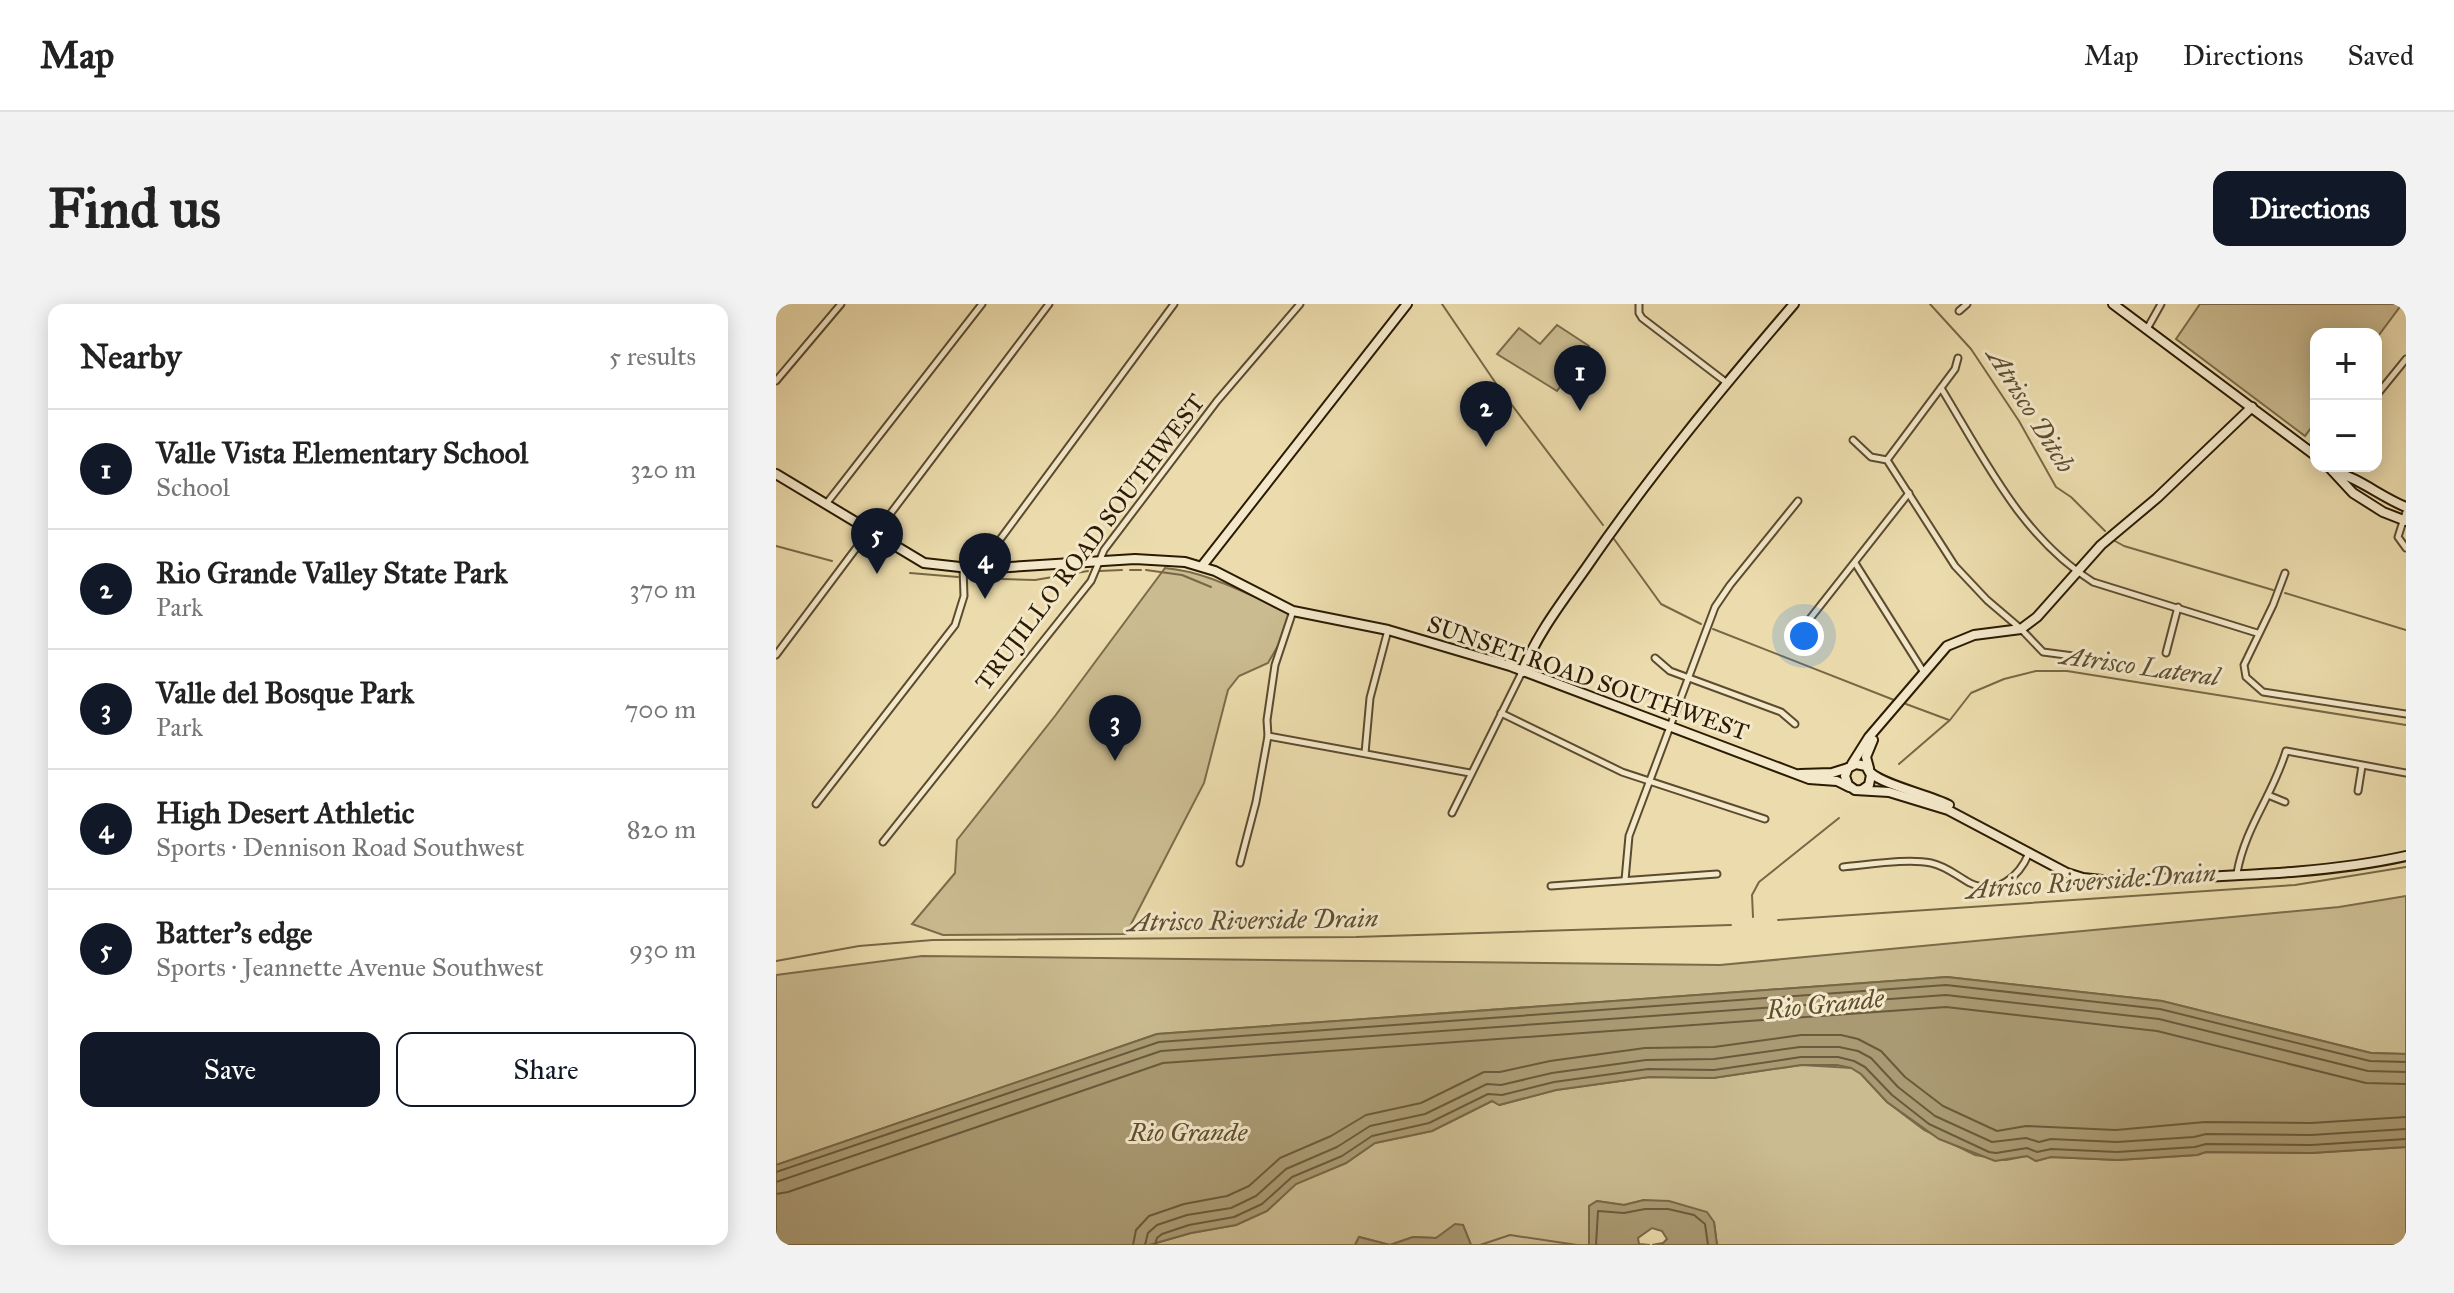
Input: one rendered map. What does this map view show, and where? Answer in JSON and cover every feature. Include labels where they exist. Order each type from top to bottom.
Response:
[{"type":"street","points":[[776,381],[841,304]]},
{"type":"street","points":[[826,505],[982,304]]},
{"type":"street","points":[[776,655],[1049,304]]},
{"type":"street","points":[[978,569],[1174,304]]},
{"type":"street","name":"TRUJILLO ROAD SOUTHWEST","points":[[883,842],[1091,581],[1104,550],[1217,401],[1300,304]]},
{"type":"street","points":[[1202,566],[1407,304]]},
{"type":"street","points":[[1639,304],[1639,313],[1645,321],[1727,383]]},
{"type":"street","points":[[1452,813],[1533,644],[1601,546],[1727,383],[1794,304]]},
{"type":"street","points":[[1959,311],[1967,304]]},
{"type":"street","points":[[2113,304],[2310,451]]},
{"type":"street","points":[[2147,329],[2161,304]]},
{"type":"street","points":[[1887,460],[1955,369],[1958,358]]},
{"type":"street","points":[[2382,389],[2406,359]]},
{"type":"street","points":[[1941,388],[2027,525],[2077,573],[2093,582],[2257,633]]},
{"type":"street","points":[[1983,827],[1928,802],[1889,792],[1849,787],[1845,776],[1866,740],[1923,671],[1955,641],[1974,635],[2021,629],[2037,617],[2101,545],[2157,498],[2252,407]]},
{"type":"street","points":[[1853,440],[1871,457],[1887,460],[1955,566],[2043,652],[2096,659]]},
{"type":"street","points":[[2341,472],[2405,515],[2398,537],[2406,548]]},
{"type":"street","name":"SUNSET ROAD SOUTHWEST","points":[[776,474],[924,563],[978,569],[1152,558],[1202,566],[1293,611],[1388,630],[1522,672],[1809,779],[1837,781],[1849,787]]},
{"type":"street","points":[[1794,639],[1909,493]]},
{"type":"street","points":[[1625,880],[1629,836],[1720,597],[1798,501]]},
{"type":"street","points":[[1855,563],[1923,671]]},
{"type":"street","points":[[816,804],[955,625],[964,596],[963,567]]},
{"type":"street","points":[[2285,573],[2244,665],[2246,677],[2263,692],[2406,714]]},
{"type":"street","points":[[2166,653],[2178,607]]},
{"type":"street","points":[[1240,863],[1256,802],[1268,736],[1267,720],[1275,665],[1293,611]]},
{"type":"street","points":[[1365,753],[1370,698],[1388,630]]},
{"type":"street","points":[[1655,658],[1666,668],[1781,712],[1795,724]]},
{"type":"street","points":[[1501,713],[1622,772],[1765,819]]},
{"type":"street","points":[[1862,790],[1870,783],[1866,757],[1868,748],[1887,717]]},
{"type":"street","points":[[1268,736],[1470,773]]},
{"type":"street","points":[[2237,873],[2242,846],[2286,751],[2406,773]]},
{"type":"street","points":[[1849,767],[1861,764],[1884,781],[1945,803],[2029,853],[2083,878],[2111,881],[2237,873],[2369,864],[2406,856]]},
{"type":"street","points":[[2358,791],[2362,766]]},
{"type":"street","name":"SUNSET ROAD SOUTHWEST","points":[[1799,774],[1832,773],[1849,767]]},
{"type":"street","points":[[2268,795],[2285,802]]},
{"type":"street","points":[[1843,867],[1928,862],[1971,883],[1990,888],[2012,879],[2029,853]]},
{"type":"street","points":[[1551,886],[1717,874]]},
{"type":"shaded area","points":[[2200,304],[2402,304],[2382,331],[2382,328],[2310,328],[2310,429],[2305,436],[2176,339]]},
{"type":"shaded area","points":[[1557,325],[1589,346],[1557,391],[1497,354],[1519,328],[1540,344]]},
{"type":"shaded area","points":[[1165,568],[1214,579],[1290,612],[1279,644],[1268,663],[1239,676],[1228,690],[1204,783],[1126,934],[943,935],[912,924],[955,873],[957,840],[1055,716]]},
{"type":"shaded area","points":[[2406,896],[2406,1054],[2371,1053],[2162,1001],[1947,977],[1157,1034],[776,1165],[776,975],[922,956],[1720,965],[2339,907]]},
{"type":"shaded area","points":[[1801,1065],[1852,1068],[1887,1102],[1924,1130],[1975,1155],[2006,1160],[2027,1156],[2036,1161],[2051,1157],[2118,1160],[2206,1152],[2311,1153],[2406,1147],[2406,1245],[1717,1245],[1714,1222],[1644,1200],[1624,1205],[1597,1201],[1589,1206],[1589,1245],[1471,1245],[1463,1225],[1436,1238],[1413,1237],[1390,1245],[1359,1237],[1355,1245],[1149,1245],[1236,1225],[1267,1211],[1295,1184],[1346,1163],[1375,1143],[1432,1131],[1492,1101],[1500,1105],[1556,1090],[1649,1077],[1713,1078]]},
{"type":"water","name":"Rio Grande","points":[[1947,977],[2162,1001],[2371,1053],[2406,1054],[2406,1147],[2311,1153],[2206,1152],[2118,1160],[2051,1157],[2036,1161],[2027,1156],[1995,1161],[1939,1139],[1887,1102],[1861,1074],[1851,1068],[1801,1065],[1713,1078],[1649,1077],[1556,1090],[1499,1105],[1492,1101],[1432,1131],[1375,1143],[1346,1163],[1296,1184],[1267,1211],[1236,1225],[1149,1245],[776,1245],[776,1165],[1157,1034]]},
{"type":"water","points":[[1644,1200],[1669,1201],[1707,1212],[1714,1222],[1717,1245],[1652,1245],[1667,1239],[1662,1231],[1652,1228],[1638,1238],[1639,1244],[1650,1245],[1589,1245],[1589,1206],[1597,1201],[1624,1205]]},
{"type":"water","points":[[1455,1224],[1463,1225],[1471,1245],[1390,1245],[1413,1237],[1436,1238]]},
{"type":"water","points":[[1359,1237],[1390,1245],[1355,1245]]},
{"type":"waterway","points":[[1442,304],[1499,388],[1603,525]]},
{"type":"waterway","name":"Atrisco Ditch","points":[[1930,304],[1971,349],[2019,421],[2056,487],[2071,497],[2105,531]]},
{"type":"waterway","points":[[1614,539],[1661,604],[1701,624]]},
{"type":"waterway","name":"Atrisco Ditch","points":[[2115,541],[2273,590]]},
{"type":"waterway","name":"Atrisco Lateral","points":[[776,546],[832,561]]},
{"type":"waterway","name":"Atrisco Lateral","points":[[1099,571],[1122,570]]},
{"type":"waterway","name":"Atrisco Lateral","points":[[1130,570],[1141,570]]},
{"type":"waterway","name":"Atrisco Lateral","points":[[1146,570],[1182,575],[1211,587]]},
{"type":"waterway","name":"Atrisco Lateral","points":[[969,578],[1035,580],[1088,571]]},
{"type":"waterway","name":"Atrisco Lateral","points":[[910,573],[958,577]]},
{"type":"waterway","points":[[2285,593],[2406,630]]},
{"type":"waterway","points":[[1713,629],[1894,700]]},
{"type":"waterway","name":"Atrisco Lateral","points":[[1899,764],[1950,720],[1971,693],[2004,679],[2036,671],[2067,671],[2406,725]]},
{"type":"waterway","points":[[1906,704],[1949,720]]},
{"type":"waterway","points":[[1753,917],[1752,895],[1759,882],[1839,818]]},
{"type":"waterway","name":"Atrisco Riverside Drain","points":[[1778,920],[2295,885],[2406,867]]},
{"type":"waterway","name":"Atrisco Riverside Drain","points":[[776,961],[859,946],[933,940],[1356,937],[1731,925]]},
{"type":"waterway","points":[[1480,1245],[1510,1235],[1577,1245]]},
{"type":"place","name":"Valle Vista Elementary School","points":[[1580,411]]},
{"type":"place","name":"Rio Grande Valley State Park","points":[[1486,447]]},
{"type":"place","name":"Batter's edge","points":[[877,574]]},
{"type":"place","name":"High Desert Athletic","points":[[985,599]]},
{"type":"place","name":"Valle del Bosque Park","points":[[1115,761]]}]
